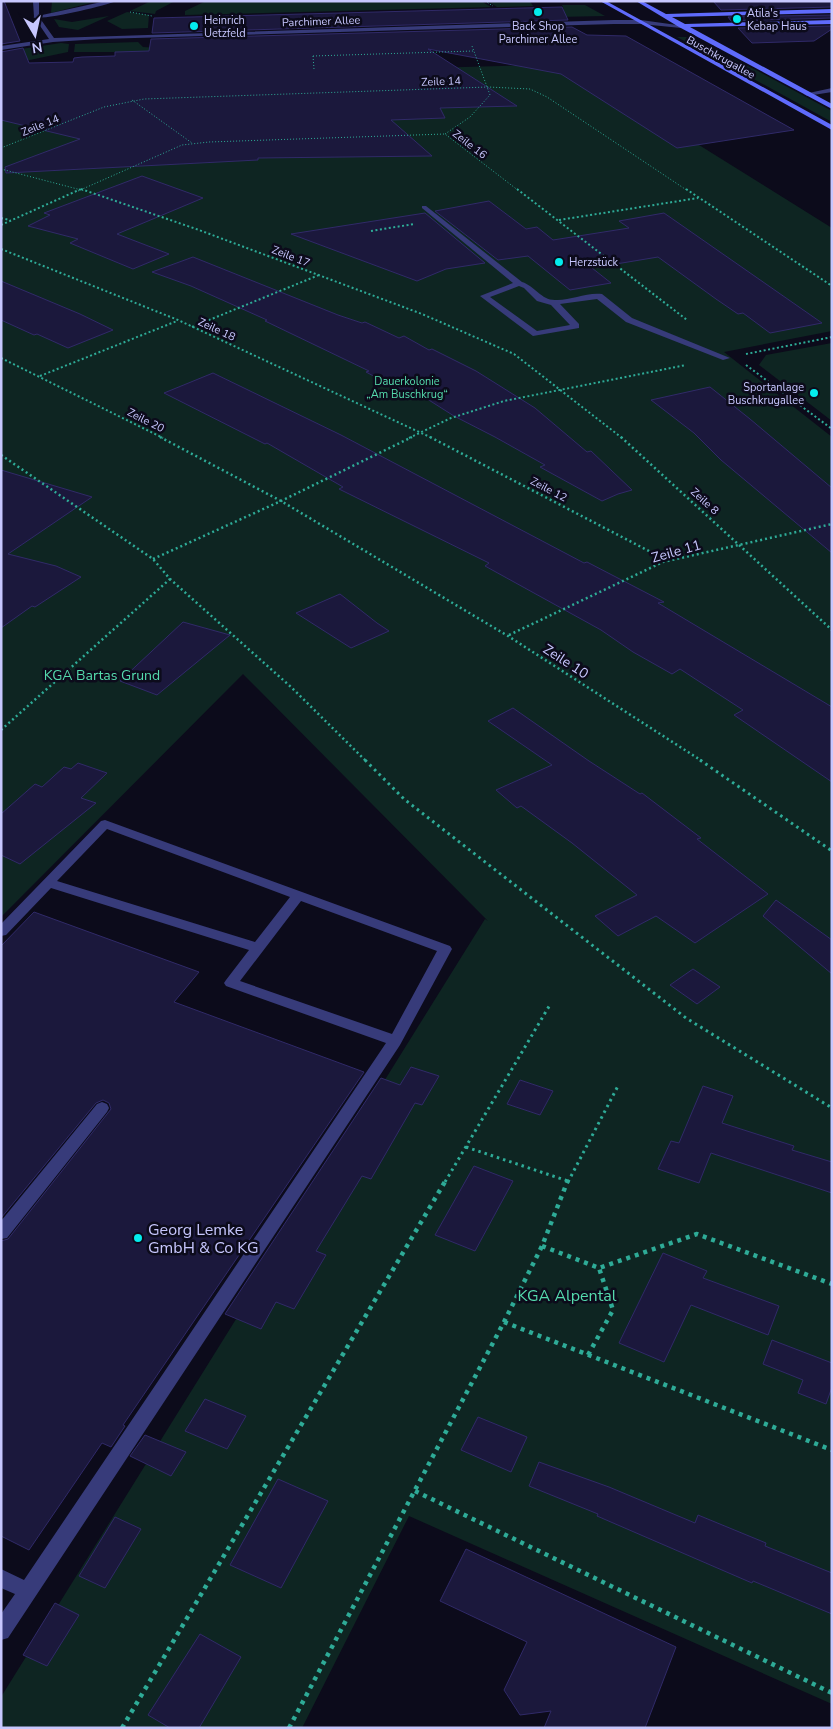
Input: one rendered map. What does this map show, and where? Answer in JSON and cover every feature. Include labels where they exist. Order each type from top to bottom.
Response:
[{"type":"main road","name":"Buschkrugallee","points":[[602,1],[832,128]]},
{"type":"main road","name":"Buschkrugallee","points":[[638,1],[832,107]]},
{"type":"main road","name":"Parchimer Allee","points":[[664,16],[832,11]]},
{"type":"main road","name":"Parchimer Allee","points":[[681,26],[832,22]]},
{"type":"street","points":[[36,1],[36,17],[43,29],[53,40]]},
{"type":"street","points":[[36,17],[114,1]]},
{"type":"street","name":"Parchimer Allee","points":[[641,22],[664,16]]},
{"type":"street","name":"Parchimer Allee","points":[[1,48],[53,40],[100,37],[641,22],[681,26]]},
{"type":"street","points":[[807,94],[832,90]]},
{"type":"street","points":[[424,207],[520,284],[527,286],[540,298],[554,303],[576,326],[536,334],[484,296],[520,284]]},
{"type":"street","points":[[554,303],[599,296],[629,320],[730,357]]},
{"type":"street","points":[[1,932],[105,824],[445,949],[395,1041],[1,1632]]},
{"type":"street","points":[[49,883],[258,948]]},
{"type":"street","points":[[298,896],[231,983],[395,1041]]},
{"type":"street","points":[[1,1233],[102,1108]]},
{"type":"street","points":[[1,1578],[28,1591]]},
{"type":"path","points":[[445,134],[479,111],[490,95],[472,46]]},
{"type":"path","points":[[313,56],[473,51]]},
{"type":"path","points":[[313,52],[314,69]]},
{"type":"path","name":"Zeile 14","points":[[1,148],[104,107],[132,100],[169,97],[488,87],[524,88],[539,92],[620,144],[832,286]]},
{"type":"path","points":[[132,100],[192,143]]},
{"type":"path","name":"Zeile 16","points":[[83,190],[182,145],[192,143],[445,134],[689,321]]},
{"type":"path","name":"Zeile 17","points":[[1,168],[83,190],[199,230],[422,314],[514,354],[562,390]]},
{"type":"path","points":[[1,226],[83,190]]},
{"type":"path","points":[[558,220],[698,198]]},
{"type":"path","points":[[1,218],[11,221]]},
{"type":"path","points":[[370,231],[440,220]]},
{"type":"path","name":"Zeile 18","points":[[1,249],[178,320],[422,432]]},
{"type":"path","points":[[192,327],[319,275]]},
{"type":"path","points":[[40,376],[178,320]]},
{"type":"path","points":[[153,559],[281,501],[451,418],[504,401],[832,337]]},
{"type":"path","points":[[730,357],[832,429]]},
{"type":"path","name":"Zeile 20","points":[[1,358],[174,444],[281,501]]},
{"type":"path","name":"Zeile 8","points":[[562,390],[614,431],[832,630]]},
{"type":"path","name":"Zeile 12","points":[[422,432],[668,561]]},
{"type":"path","points":[[1,455],[153,559],[170,579],[292,688],[404,799],[686,1018],[832,1108]]},
{"type":"path","name":"Zeile 10","points":[[281,501],[508,636],[668,737],[832,851]]},
{"type":"path","name":"Zeile 11","points":[[508,636],[668,561],[832,524]]},
{"type":"path","points":[[1,730],[170,579]]},
{"type":"path","points":[[122,1728],[551,1003]]},
{"type":"path","points":[[289,1728],[504,1322],[542,1246],[568,1181],[619,1084]]},
{"type":"path","points":[[466,1147],[568,1181]]},
{"type":"path","points":[[542,1246],[599,1268],[697,1234],[832,1284]]},
{"type":"path","points":[[588,1355],[613,1310],[599,1268]]},
{"type":"path","points":[[504,1322],[832,1450]]},
{"type":"path","points":[[415,1491],[832,1693]]},
{"type":"green space","points":[[52,1],[98,1],[51,13]]},
{"type":"green space","points":[[151,1],[175,1],[156,11],[155,14],[130,11]]},
{"type":"green space","points":[[206,1],[481,1],[491,7],[185,15],[185,11]]},
{"type":"green space","points":[[487,1],[530,1],[533,6],[497,7]]},
{"type":"green space","points":[[562,5],[585,5],[605,16],[556,17],[552,10],[564,10]]},
{"type":"green space","points":[[127,12],[149,15],[148,28],[122,29],[107,21]]},
{"type":"green space","points":[[109,16],[78,30],[59,27],[54,19],[72,22]]},
{"type":"green space","points":[[677,37],[687,37],[758,71],[832,111],[832,122]]},
{"type":"green space","points":[[138,42],[143,47],[175,49],[145,52],[74,52],[75,44]]},
{"type":"green space","points":[[61,43],[69,44],[68,52],[1,66],[1,52]]},
{"type":"green space","points":[[569,64],[832,228],[832,331],[724,352],[832,437],[832,1704],[409,1516],[302,1728],[1,1728],[1,1697],[485,919],[488,921],[243,674],[1,917],[1,114],[101,77]]},
{"type":"green space","name":"Sportanlage Buschkrugallee","points":[[832,343],[832,421],[759,365],[766,355]]},
{"type":"building","points":[[1,1],[4,1],[20,41],[1,44]]},
{"type":"building","points":[[713,1],[832,1],[832,7],[721,10]]},
{"type":"building","points":[[562,7],[568,20],[152,33],[154,18]]},
{"type":"building","points":[[832,15],[832,18],[731,21],[728,17]]},
{"type":"building","points":[[832,26],[832,29],[814,41],[752,43],[738,28]]},
{"type":"building","points":[[572,27],[587,35],[626,36],[794,130],[677,148],[561,74],[428,49],[517,106],[440,108],[445,118],[391,120],[432,156],[258,158],[258,160],[6,173],[5,167],[80,139],[1,120],[1,52],[23,48],[29,63],[73,62],[74,58],[115,56],[115,52],[149,51],[151,39]]},
{"type":"building","points":[[142,176],[203,198],[117,234],[169,254],[133,269],[70,243],[78,239],[28,226],[50,215],[44,213]]},
{"type":"building","points":[[489,201],[526,229],[537,227],[553,240],[629,228],[619,221],[664,213],[822,323],[770,333],[743,313],[738,314],[658,257],[592,268],[611,283],[570,290],[528,256],[498,260],[435,211]]},
{"type":"building","points":[[425,213],[485,263],[446,269],[417,281],[291,234]]},
{"type":"building","points":[[193,257],[338,315],[362,323],[365,322],[399,338],[404,336],[429,350],[432,349],[476,371],[535,408],[587,452],[591,451],[632,490],[602,501],[540,467],[545,465],[454,416],[413,390],[405,393],[366,372],[369,371],[265,321],[267,320],[191,286],[152,272]]},
{"type":"building","points":[[1,281],[113,330],[68,348],[37,334],[34,335],[1,320]]},
{"type":"building","points":[[213,373],[341,435],[584,563],[587,562],[664,602],[658,603],[832,707],[832,782],[734,715],[743,710],[680,669],[672,674],[633,652],[601,630],[485,566],[489,563],[339,489],[343,487],[267,443],[265,444],[164,393]]},
{"type":"building","points":[[710,387],[832,488],[832,553],[721,460],[694,433],[651,400]]},
{"type":"building","points":[[1,470],[92,497],[8,554],[56,566],[81,577],[35,607],[32,606],[1,628]]},
{"type":"building","points":[[340,594],[389,631],[351,648],[296,613]]},
{"type":"building","points":[[183,622],[230,635],[157,695],[120,681]]},
{"type":"building","points":[[513,708],[589,761],[640,794],[642,793],[701,838],[697,839],[768,894],[695,943],[656,916],[618,936],[595,916],[637,895],[572,843],[521,806],[517,808],[496,790],[552,765],[488,721]]},
{"type":"building","points":[[78,763],[107,773],[81,798],[96,803],[20,864],[1,855],[1,814],[35,784],[42,787],[64,767],[71,769]]},
{"type":"building","points":[[776,900],[832,940],[832,974],[763,916]]},
{"type":"building","name":"Georg Lemke GmbH & Co KG","points":[[34,912],[199,972],[174,1002],[364,1072],[123,1425],[125,1426],[111,1447],[102,1443],[29,1550],[1,1536],[1,1241],[8,1239],[111,1109],[109,1103],[103,1100],[96,1103],[1,1218],[1,946]]},
{"type":"building","points":[[693,969],[720,987],[697,1004],[670,985]]},
{"type":"building","points":[[411,1067],[439,1076],[422,1105],[415,1103],[371,1179],[362,1176],[316,1251],[326,1255],[294,1309],[276,1302],[261,1329],[225,1314],[381,1078],[400,1085]]},
{"type":"building","points":[[520,1080],[553,1091],[540,1115],[507,1104]]},
{"type":"building","points":[[703,1086],[733,1096],[722,1123],[794,1146],[792,1150],[832,1162],[832,1193],[711,1153],[699,1183],[658,1169],[671,1141],[679,1143]]},
{"type":"building","points":[[474,1166],[513,1181],[475,1251],[435,1235]]},
{"type":"building","points":[[663,1253],[707,1271],[703,1278],[779,1306],[768,1335],[691,1305],[664,1362],[619,1343]]},
{"type":"building","points":[[772,1340],[832,1363],[832,1387],[826,1404],[798,1393],[803,1380],[763,1364]]},
{"type":"building","points":[[205,1399],[246,1416],[227,1449],[185,1431]]},
{"type":"building","points":[[478,1417],[527,1437],[511,1472],[461,1450]]},
{"type":"building","points":[[145,1435],[186,1452],[171,1476],[130,1456]]},
{"type":"building","points":[[539,1462],[609,1487],[695,1523],[698,1515],[766,1543],[765,1546],[832,1573],[832,1614],[753,1581],[752,1583],[597,1516],[598,1514],[529,1486]]},
{"type":"building","points":[[278,1479],[328,1501],[281,1588],[230,1565]]},
{"type":"building","points":[[115,1517],[141,1529],[105,1588],[79,1576]]},
{"type":"building","points":[[466,1549],[676,1647],[645,1728],[544,1728],[551,1711],[520,1715],[504,1690],[527,1642],[440,1601]]},
{"type":"building","points":[[55,1603],[79,1615],[47,1666],[23,1655]]},
{"type":"building","points":[[200,1634],[241,1657],[199,1728],[170,1728],[148,1715]]},
{"type":"place","name":"Back Shop Parchimer Allee","points":[[538,12]]},
{"type":"place","name":"Atila's Kebap Haus","points":[[737,19]]},
{"type":"place","name":"Heinrich Uetzfeld","points":[[194,26]]},
{"type":"place","name":"Herzstück","points":[[559,262]]},
{"type":"place","name":"Sportanlage Buschkrugallee","points":[[814,393]]},
{"type":"place","name":"Georg Lemke GmbH & Co KG","points":[[138,1238]]},
{"type":"park label","name":"Dauerkolonie „Am Buschkrug“","points":[[407,387]]},
{"type":"park label","name":"KGA Bartas Grund","points":[[102,675]]},
{"type":"park label","name":"KGA Alpental","points":[[567,1295]]}]
